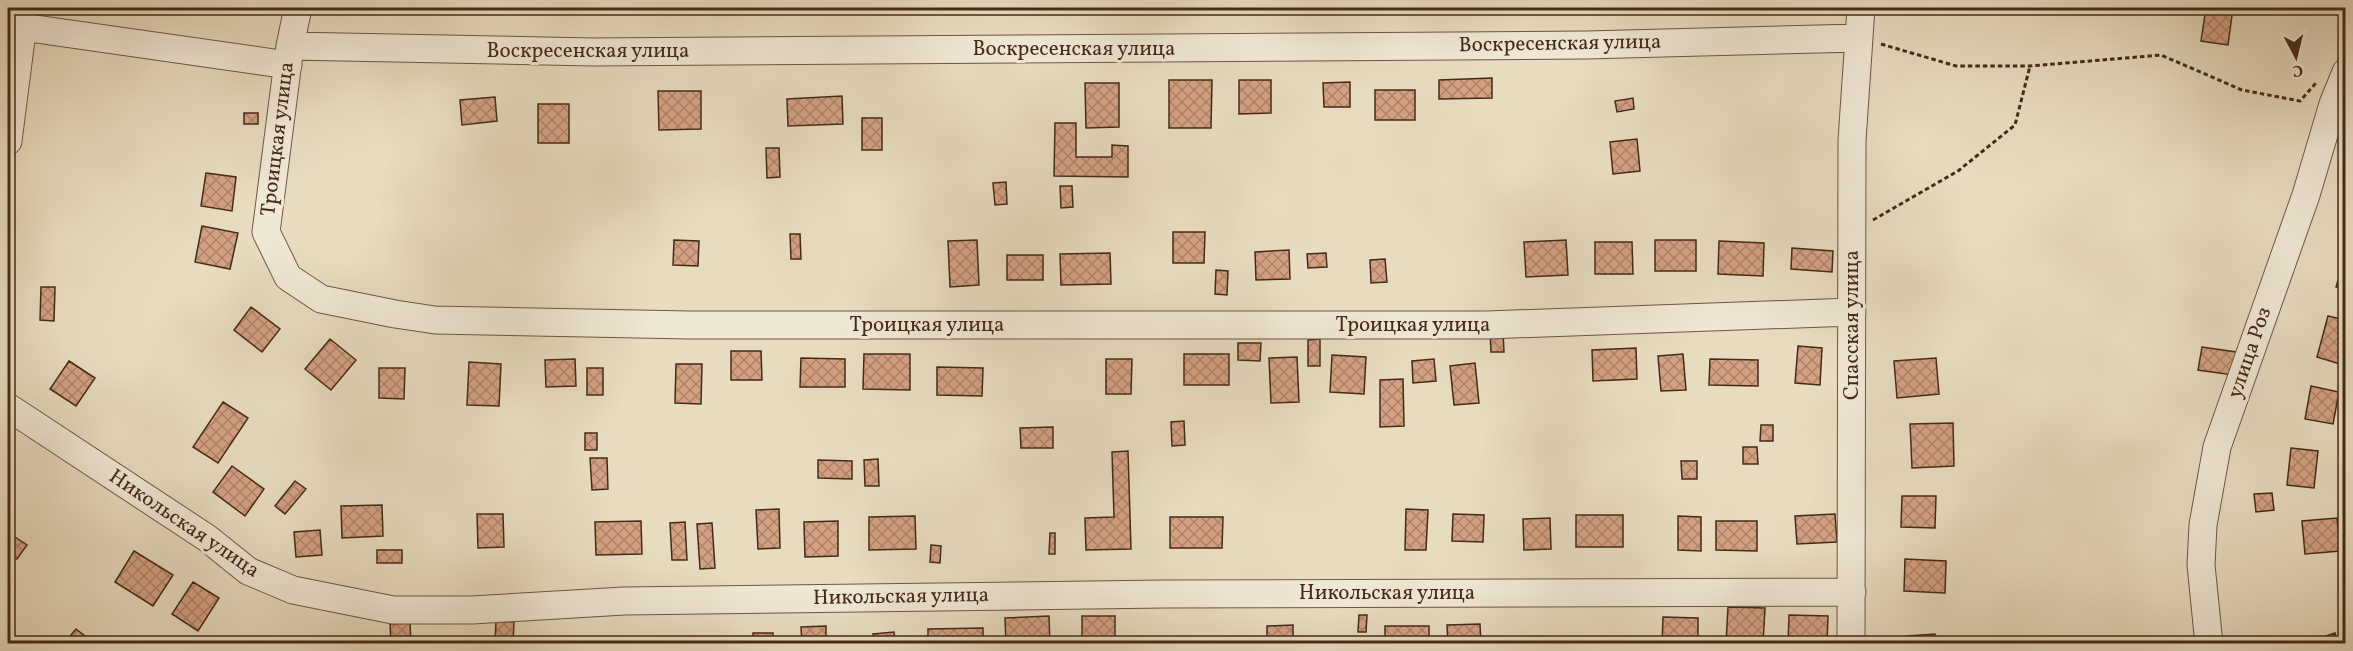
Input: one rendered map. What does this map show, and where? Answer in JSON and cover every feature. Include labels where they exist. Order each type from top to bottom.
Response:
[{"type":"street","name":"Троицкая улица","points":[[298,8],[289,56],[266,232],[288,277],[321,299],[395,315],[435,320],[690,325],[1488,325],[1852,312]]},
{"type":"street","name":"Спасская улица","points":[[1851,644],[1852,140],[1860,8]]},
{"type":"street","name":"Воскресенская улица","points":[[18,20],[289,56],[1574,45],[1858,38]]},
{"type":"street","points":[[8,141],[18,20]]},
{"type":"street","name":"улица Роз","points":[[2209,644],[2201,565],[2203,525],[2217,447],[2306,195],[2333,104],[2334,74]]},
{"type":"street","name":"Никольская улица","points":[[8,407],[207,538],[248,571],[293,590],[393,610],[472,610],[624,601],[1164,594],[1851,592]]},
{"type":"path","points":[[1858,38],[1956,66],[2030,66],[2161,55],[2242,90],[2300,101],[2334,74]]},
{"type":"path","points":[[1851,234],[1958,171],[2015,125],[2030,66]]},
{"type":"building","points":[[773,8],[773,10],[736,9]]},
{"type":"building","points":[[1008,8],[1044,8],[1044,10]]},
{"type":"building","points":[[1177,8],[1206,8],[1206,12],[1177,11]]},
{"type":"building","points":[[1263,8],[1295,8],[1295,12],[1263,11]]},
{"type":"building","points":[[1313,8],[1357,8],[1357,9],[1313,10]]},
{"type":"building","points":[[2206,8],[2233,8],[2228,45],[2201,41]]},
{"type":"building","points":[[1492,78],[1492,98],[1439,99],[1439,80]]},
{"type":"building","points":[[1169,80],[1212,80],[1211,128],[1169,128]]},
{"type":"building","points":[[1239,80],[1271,80],[1271,113],[1239,114]]},
{"type":"building","points":[[1350,82],[1350,107],[1324,107],[1323,83]]},
{"type":"building","points":[[1085,83],[1119,83],[1119,127],[1086,128]]},
{"type":"building","points":[[1375,90],[1415,90],[1415,120],[1375,120]]},
{"type":"building","points":[[658,91],[701,91],[701,129],[659,130]]},
{"type":"building","points":[[842,96],[843,124],[788,126],[787,99]]},
{"type":"building","points":[[495,97],[497,121],[462,125],[460,100]]},
{"type":"building","points":[[1633,98],[1634,109],[1617,112],[1615,101]]},
{"type":"building","points":[[538,104],[569,104],[569,143],[538,143]]},
{"type":"building","points":[[244,113],[258,113],[258,124],[244,124]]},
{"type":"building","points":[[862,118],[882,118],[882,150],[862,150]]},
{"type":"building","points":[[1055,123],[1076,123],[1076,157],[1112,157],[1112,145],[1128,146],[1128,177],[1054,176]]},
{"type":"building","points":[[1637,139],[1640,171],[1613,174],[1610,142]]},
{"type":"building","points":[[766,148],[779,148],[780,177],[767,178]]},
{"type":"building","points":[[206,173],[236,177],[232,211],[201,206]]},
{"type":"building","points":[[1006,182],[1007,204],[995,205],[993,183]]},
{"type":"building","points":[[1060,186],[1072,186],[1073,207],[1061,208]]},
{"type":"building","points":[[202,226],[238,233],[230,269],[195,262]]},
{"type":"building","points":[[1173,232],[1205,232],[1204,263],[1173,263]]},
{"type":"building","points":[[790,234],[800,234],[801,259],[791,259]]},
{"type":"building","points":[[674,240],[699,241],[698,266],[673,265]]},
{"type":"building","points":[[977,240],[979,285],[950,287],[948,241]]},
{"type":"building","points":[[1566,240],[1568,275],[1526,277],[1524,242]]},
{"type":"building","points":[[1655,240],[1696,240],[1696,271],[1655,271]]},
{"type":"building","points":[[1719,241],[1764,243],[1763,276],[1718,274]]},
{"type":"building","points":[[1595,242],[1632,242],[1633,274],[1595,274]]},
{"type":"building","points":[[1792,248],[1833,251],[1832,272],[1791,269]]},
{"type":"building","points":[[1289,250],[1290,279],[1256,280],[1255,252]]},
{"type":"building","points":[[1110,253],[1111,284],[1061,285],[1060,254]]},
{"type":"building","points":[[1326,253],[1327,267],[1308,268],[1307,254]]},
{"type":"building","points":[[2346,254],[2346,289],[2336,287]]},
{"type":"building","points":[[1007,255],[1043,255],[1043,280],[1007,280]]},
{"type":"building","points":[[1385,259],[1387,282],[1371,283],[1370,260]]},
{"type":"building","points":[[1216,270],[1228,271],[1227,295],[1215,294]]},
{"type":"building","points":[[41,287],[55,287],[54,321],[40,320]]},
{"type":"building","points":[[251,307],[280,329],[262,352],[234,330]]},
{"type":"building","points":[[2328,316],[2346,320],[2346,342],[2340,364],[2317,357]]},
{"type":"building","points":[[1490,331],[1503,331],[1504,352],[1491,352]]},
{"type":"building","points":[[330,339],[356,360],[331,390],[305,369]]},
{"type":"building","points":[[1320,339],[1320,366],[1308,366],[1308,340]]},
{"type":"building","points":[[1238,343],[1261,343],[1260,361],[1238,360]]},
{"type":"building","points":[[1798,346],[1822,348],[1820,385],[1795,383]]},
{"type":"building","points":[[2202,347],[2236,352],[2233,375],[2198,370]]},
{"type":"building","points":[[1636,348],[1637,379],[1593,381],[1592,350]]},
{"type":"building","points":[[731,351],[761,351],[762,380],[731,380]]},
{"type":"building","points":[[864,354],[910,354],[910,390],[863,389]]},
{"type":"building","points":[[1184,354],[1229,354],[1229,385],[1184,385]]},
{"type":"building","points":[[1683,354],[1686,390],[1661,391],[1658,356]]},
{"type":"building","points":[[1332,355],[1366,357],[1364,394],[1330,392]]},
{"type":"building","points":[[1297,357],[1299,402],[1271,403],[1269,358]]},
{"type":"building","points":[[801,358],[845,359],[845,387],[800,387]]},
{"type":"building","points":[[1936,358],[1939,394],[1897,398],[1894,361]]},
{"type":"building","points":[[575,359],[576,386],[546,387],[545,360]]},
{"type":"building","points":[[1106,359],[1132,359],[1131,394],[1106,394]]},
{"type":"building","points":[[1434,359],[1436,381],[1413,383],[1412,361]]},
{"type":"building","points":[[1710,359],[1758,360],[1758,386],[1709,385]]},
{"type":"building","points":[[69,361],[95,378],[76,406],[50,389]]},
{"type":"building","points":[[469,362],[501,364],[499,406],[467,405]]},
{"type":"building","points":[[1475,363],[1479,403],[1454,405],[1450,366]]},
{"type":"building","points":[[676,364],[702,364],[701,404],[675,403]]},
{"type":"building","points":[[937,367],[983,368],[982,396],[937,395]]},
{"type":"building","points":[[379,368],[405,368],[404,399],[379,398]]},
{"type":"building","points":[[587,368],[603,368],[603,395],[587,395]]},
{"type":"building","points":[[1403,379],[1404,426],[1380,427],[1380,380]]},
{"type":"building","points":[[2311,386],[2339,392],[2333,424],[2305,419]]},
{"type":"building","points":[[223,402],[248,418],[218,463],[193,447]]},
{"type":"building","points":[[1184,421],[1185,445],[1172,446],[1171,422]]},
{"type":"building","points":[[1953,423],[1954,466],[1912,468],[1910,424]]},
{"type":"building","points":[[1761,425],[1773,425],[1773,441],[1760,441]]},
{"type":"building","points":[[1053,427],[1053,448],[1021,448],[1020,428]]},
{"type":"building","points":[[585,433],[597,433],[597,450],[585,450]]},
{"type":"building","points":[[1743,447],[1757,447],[1758,464],[1743,464]]},
{"type":"building","points":[[2291,448],[2318,451],[2314,488],[2287,485]]},
{"type":"building","points":[[1128,451],[1131,549],[1086,550],[1085,518],[1114,517],[1112,452]]},
{"type":"building","points":[[590,458],[607,458],[608,489],[592,490]]},
{"type":"building","points":[[878,459],[879,486],[865,486],[864,460]]},
{"type":"building","points":[[818,460],[852,461],[852,479],[818,478]]},
{"type":"building","points":[[1681,461],[1697,461],[1697,479],[1682,479]]},
{"type":"building","points":[[232,466],[264,489],[245,516],[213,492]]},
{"type":"building","points":[[295,481],[306,489],[285,514],[275,506]]},
{"type":"building","points":[[2272,493],[2274,510],[2256,512],[2254,494]]},
{"type":"building","points":[[1902,496],[1936,496],[1935,528],[1901,527]]},
{"type":"building","points":[[382,505],[383,536],[342,538],[341,506]]},
{"type":"building","points":[[779,509],[780,548],[758,549],[756,510]]},
{"type":"building","points":[[1406,509],[1428,510],[1426,550],[1405,550]]},
{"type":"building","points":[[477,514],[503,514],[504,547],[478,548]]},
{"type":"building","points":[[1453,514],[1484,515],[1483,542],[1452,541]]},
{"type":"building","points":[[1835,514],[1837,542],[1797,544],[1795,516]]},
{"type":"building","points":[[1576,515],[1623,515],[1623,547],[1576,547]]},
{"type":"building","points":[[915,516],[916,549],[869,550],[869,517]]},
{"type":"building","points":[[1678,516],[1701,517],[1701,551],[1678,550]]},
{"type":"building","points":[[1170,517],[1223,517],[1222,548],[1170,548]]},
{"type":"building","points":[[1550,518],[1551,549],[1524,550],[1523,519]]},
{"type":"building","points":[[2337,518],[2340,551],[2305,554],[2302,521]]},
{"type":"building","points":[[641,521],[642,554],[596,555],[595,522]]},
{"type":"building","points":[[838,521],[838,556],[805,557],[804,522]]},
{"type":"building","points":[[1716,521],[1757,521],[1757,551],[1716,550]]},
{"type":"building","points":[[685,522],[687,560],[672,560],[670,523]]},
{"type":"building","points":[[712,523],[715,568],[700,569],[697,524]]},
{"type":"building","points":[[320,530],[322,555],[296,557],[294,532]]},
{"type":"building","points":[[1050,533],[1055,533],[1055,554],[1049,554]]},
{"type":"building","points":[[12,535],[27,545],[17,559],[8,552],[8,542]]},
{"type":"building","points":[[931,545],[941,546],[940,563],[930,562]]},
{"type":"building","points":[[377,550],[402,550],[402,563],[377,563]]},
{"type":"building","points":[[134,551],[173,575],[153,606],[115,582]]},
{"type":"building","points":[[1905,559],[1946,561],[1945,593],[1904,591]]},
{"type":"building","points":[[193,582],[219,598],[198,631],[172,614]]},
{"type":"building","points":[[1728,607],[1765,608],[1763,644],[1726,644]]},
{"type":"building","points":[[1359,615],[1367,615],[1366,632],[1358,632]]},
{"type":"building","points":[[1789,615],[1828,616],[1827,644],[1788,643]]},
{"type":"building","points":[[1049,616],[1050,644],[1006,644],[1005,618]]},
{"type":"building","points":[[1082,616],[1115,616],[1115,644],[1082,644]]},
{"type":"building","points":[[1663,617],[1698,618],[1698,644],[1662,644]]},
{"type":"building","points":[[496,621],[514,622],[513,644],[495,644]]},
{"type":"building","points":[[410,623],[411,644],[391,644],[390,624]]},
{"type":"building","points":[[1480,624],[1481,644],[1448,644],[1447,625]]},
{"type":"building","points":[[1293,625],[1293,644],[1267,644],[1267,626]]},
{"type":"building","points":[[826,626],[826,644],[802,644],[801,627]]},
{"type":"building","points":[[1385,626],[1429,626],[1429,644],[1385,644]]},
{"type":"building","points":[[983,628],[983,644],[928,644],[928,629]]},
{"type":"building","points":[[76,629],[94,644],[69,644],[66,641]]},
{"type":"building","points":[[894,632],[895,644],[874,644],[873,634]]},
{"type":"building","points":[[753,633],[773,633],[773,644],[753,644]]},
{"type":"building","points":[[2335,633],[2338,644],[2302,644]]},
{"type":"building","points":[[1935,634],[1935,644],[1907,644],[1907,636]]}]
